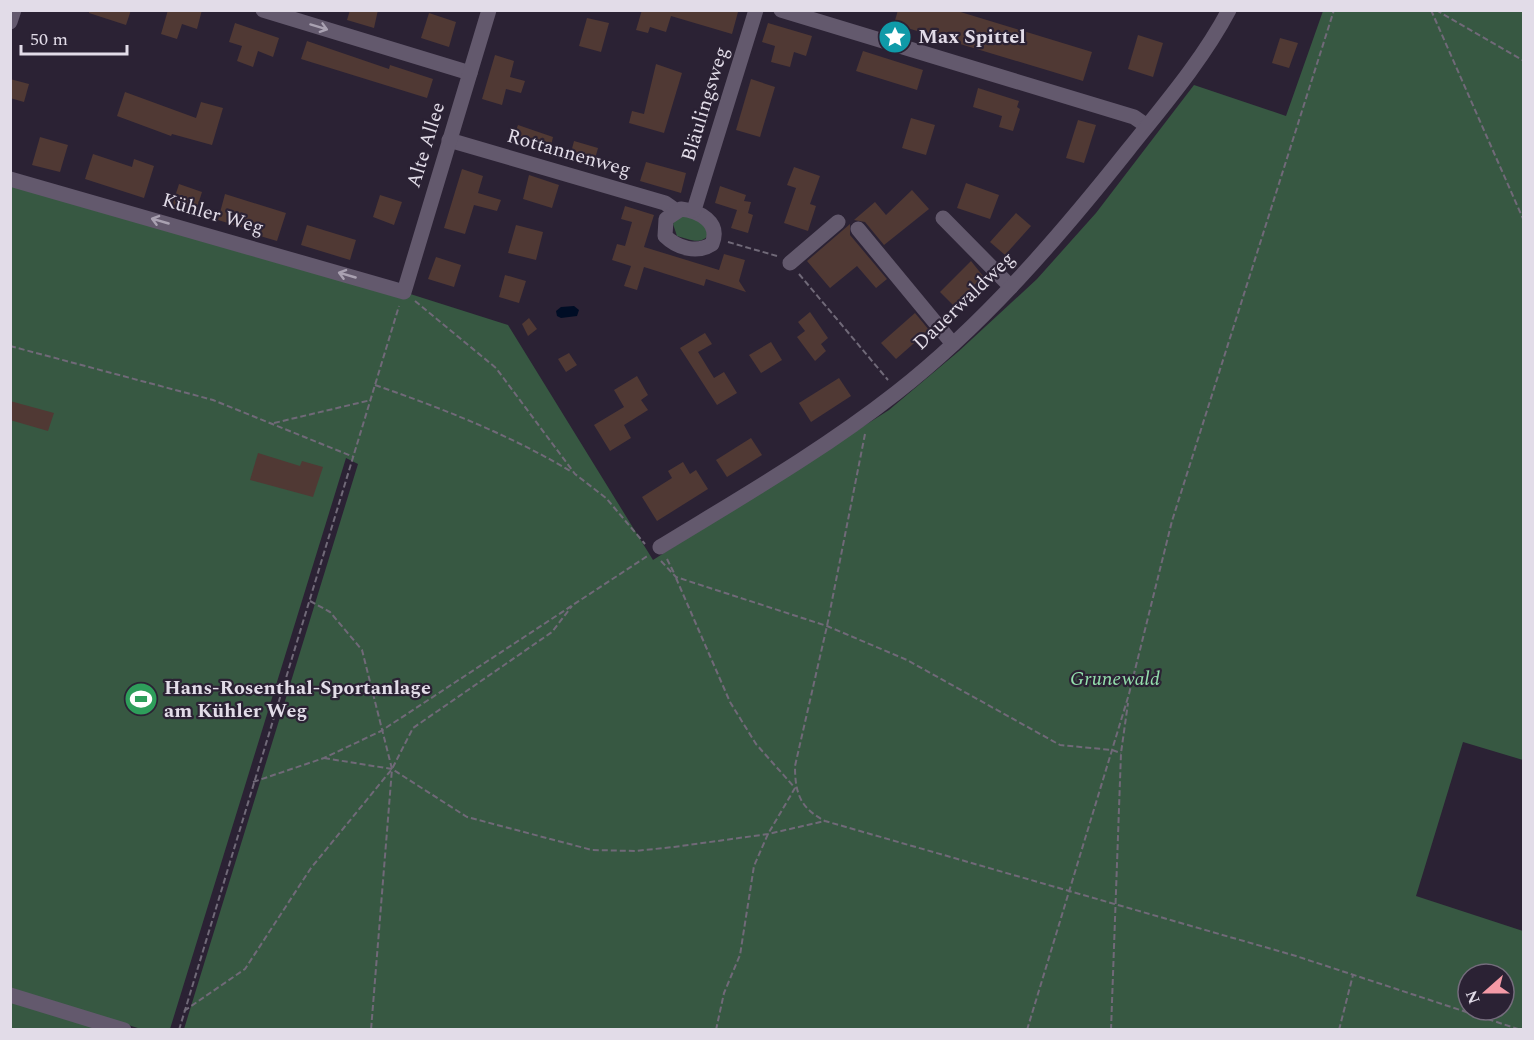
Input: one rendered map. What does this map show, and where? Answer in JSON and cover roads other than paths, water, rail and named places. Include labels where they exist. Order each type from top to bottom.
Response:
[{"type":"street","points":[[10,22],[14,10]]},
{"type":"street","points":[[263,10],[470,73]]},
{"type":"street","name":"Alte Allee","points":[[404,292],[489,10]]},
{"type":"street","name":"Bläulingsweg","points":[[694,210],[756,10]]},
{"type":"street","points":[[781,10],[1134,117],[1147,126]]},
{"type":"street","name":"Dauerwaldweg","points":[[656,550],[803,458],[869,413],[898,392],[953,344],[1011,287],[1082,208],[1205,50],[1228,10]]},
{"type":"street","name":"Rottannenweg","points":[[449,140],[665,203],[675,210]]},
{"type":"street","name":"Kühler Weg","points":[[10,179],[404,292]]},
{"type":"street","points":[[675,210],[694,210],[712,225],[714,238],[712,244],[698,250],[680,246],[665,236],[666,219],[675,210]]},
{"type":"street","points":[[943,218],[1011,287]]},
{"type":"street","points":[[790,263],[838,222]]},
{"type":"street","points":[[858,229],[953,344]]},
{"type":"street","points":[[10,995],[124,1029]]},
{"type":"water","points":[[574,306],[579,310],[577,316],[561,318],[557,316],[556,311],[561,307]]},
{"type":"place","name":"Max Spittel","points":[[895,37]]},
{"type":"place","name":"Hans-Rosenthal-Sportanlage am Kühler Weg","points":[[141,699]]},
{"type":"park label","name":"Grunewald","points":[[1115,679]]}]
